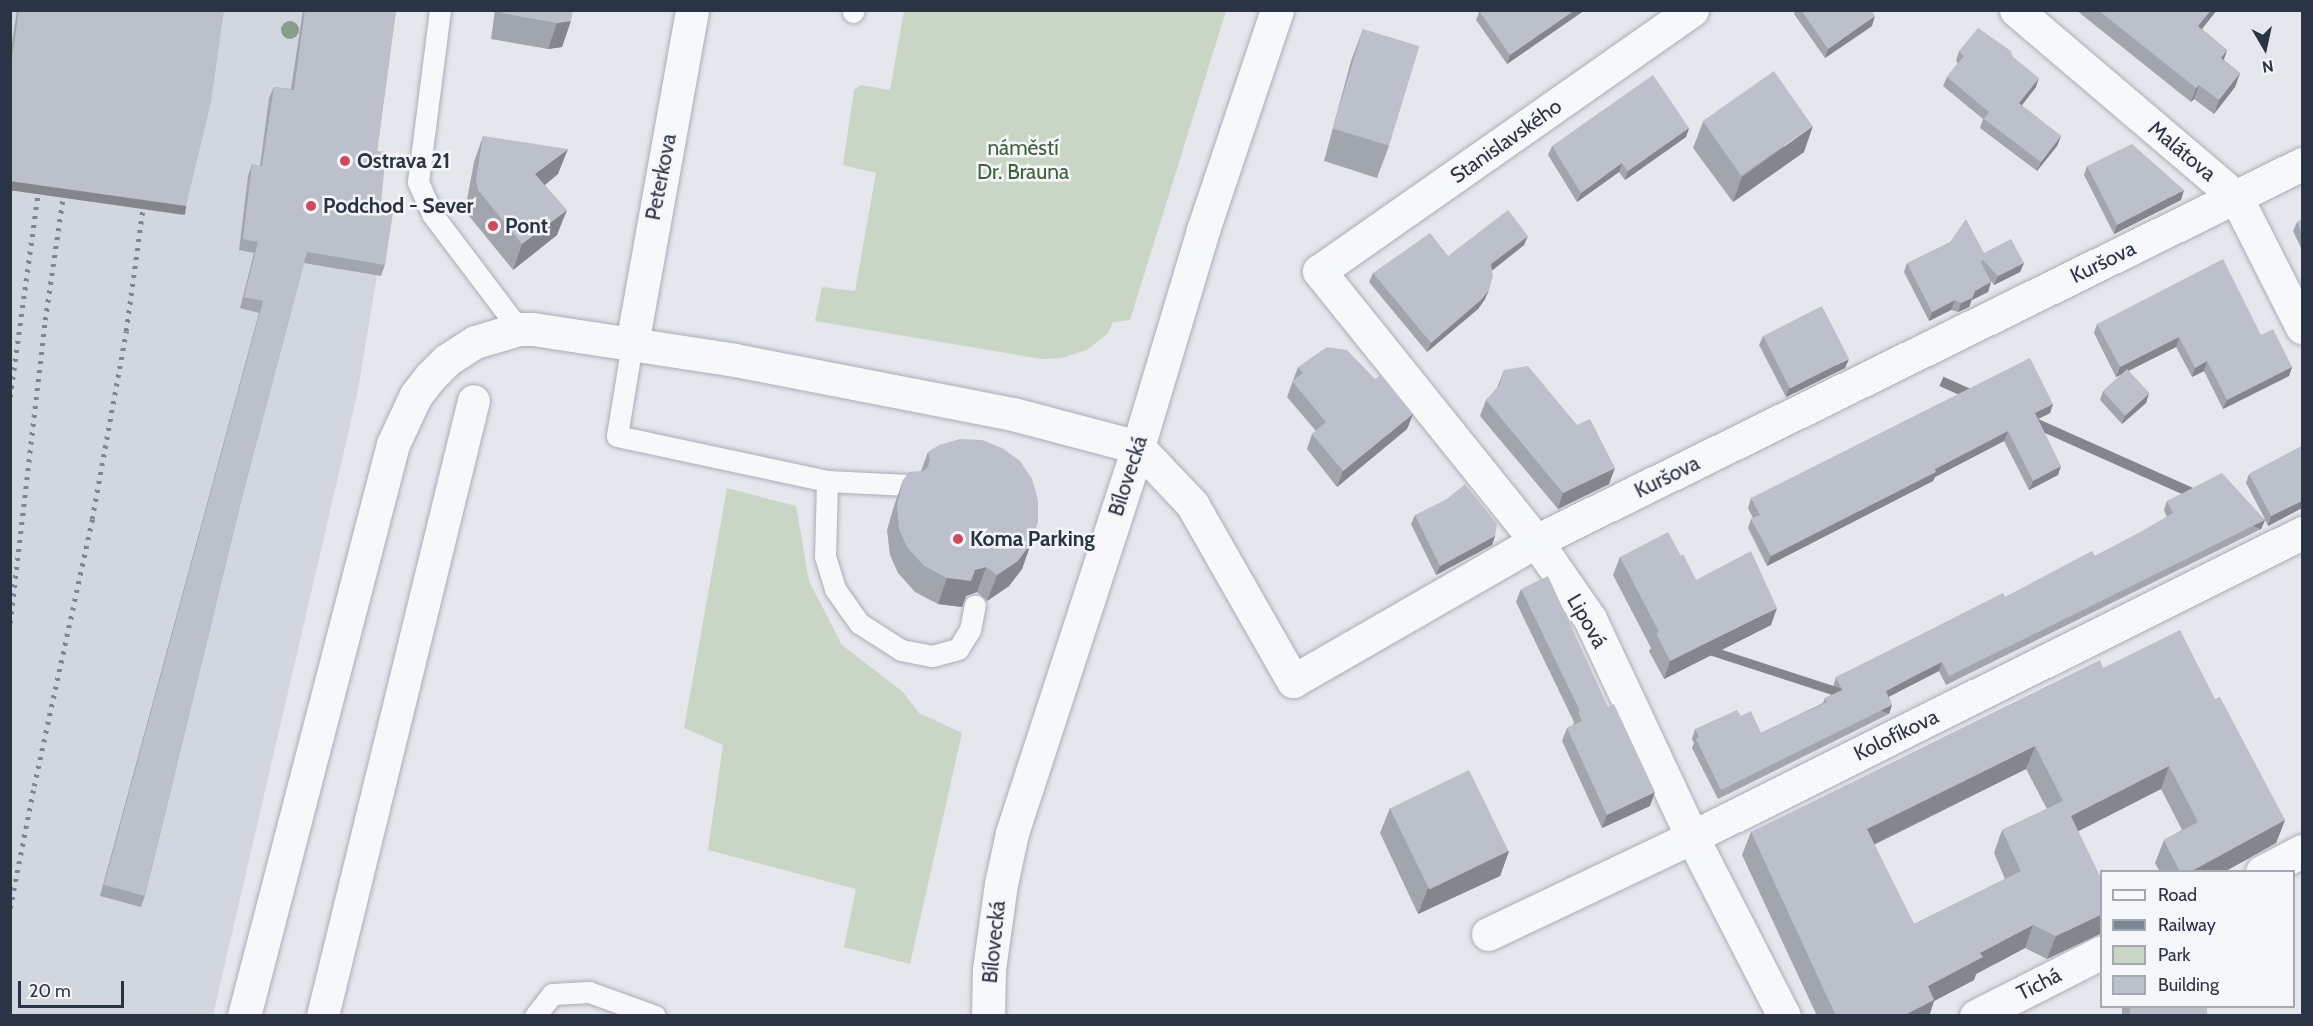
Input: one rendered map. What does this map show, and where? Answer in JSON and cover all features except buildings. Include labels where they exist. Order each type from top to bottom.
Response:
[{"type":"street","name":"Peterkova","points":[[632,344],[692,10]]},
{"type":"street","name":"Bílovecká","points":[[988,1016],[989,969],[1001,884],[1012,833],[1138,447],[1203,230],[1277,10]]},
{"type":"street","name":"Stanislavského","points":[[1319,271],[1692,10]]},
{"type":"street","name":"Malátova","points":[[2016,10],[2236,197],[2302,327]]},
{"type":"street","name":"Kuršova","points":[[1138,447],[1192,504],[1293,681],[1536,541],[2302,164]]},
{"type":"street","name":"Lipová","points":[[1319,271],[1536,541],[1590,619],[1692,837],[1784,1016]]},
{"type":"street","points":[[244,1016],[393,444],[416,395],[447,360],[474,342],[519,329],[735,360],[1013,414],[1138,447]]},
{"type":"street","points":[[323,1016],[474,401]]},
{"type":"street","name":"Kolofíkova","points":[[1488,934],[1692,837],[2302,533]]},
{"type":"street","points":[[2266,870],[2302,851]]},
{"type":"street","name":"Tichá","points":[[1976,1016],[2100,953]]},
{"type":"lane","points":[[440,10],[418,182],[432,214],[519,329]]},
{"type":"lane","points":[[632,344],[617,436],[826,481],[908,485]]},
{"type":"lane","points":[[826,481],[825,556],[836,589],[859,623],[901,650],[932,656],[958,649],[970,630],[975,605]]},
{"type":"lane","points":[[535,1016],[552,994],[589,992],[656,1016]]},
{"type":"shaded area","points":[[10,11],[394,11],[373,161],[377,275],[357,395],[213,1015],[11,1015]]},
{"type":"green space","name":"náměstí Dr. Brauna","points":[[904,11],[1226,11],[1130,320],[1113,322],[1108,333],[1087,350],[1061,358],[1042,359],[815,321],[822,287],[855,291],[876,173],[843,165],[854,90],[861,85],[890,90]]},
{"type":"green space","points":[[727,488],[796,506],[809,581],[842,645],[903,692],[919,713],[962,733],[910,964],[844,947],[856,889],[708,850],[723,745],[684,728]]},
{"type":"railway","points":[[10,397],[40,177]]},
{"type":"railway","points":[[10,623],[45,320],[65,183]]},
{"type":"railway","points":[[10,908],[92,519],[126,331],[145,192]]},
{"type":"place","name":"Ostrava 21","points":[[345,161]]},
{"type":"place","name":"Podchod - Sever","points":[[311,206]]},
{"type":"place","name":"Pont","points":[[493,226]]},
{"type":"place","name":"Koma Parking","points":[[958,539]]}]
